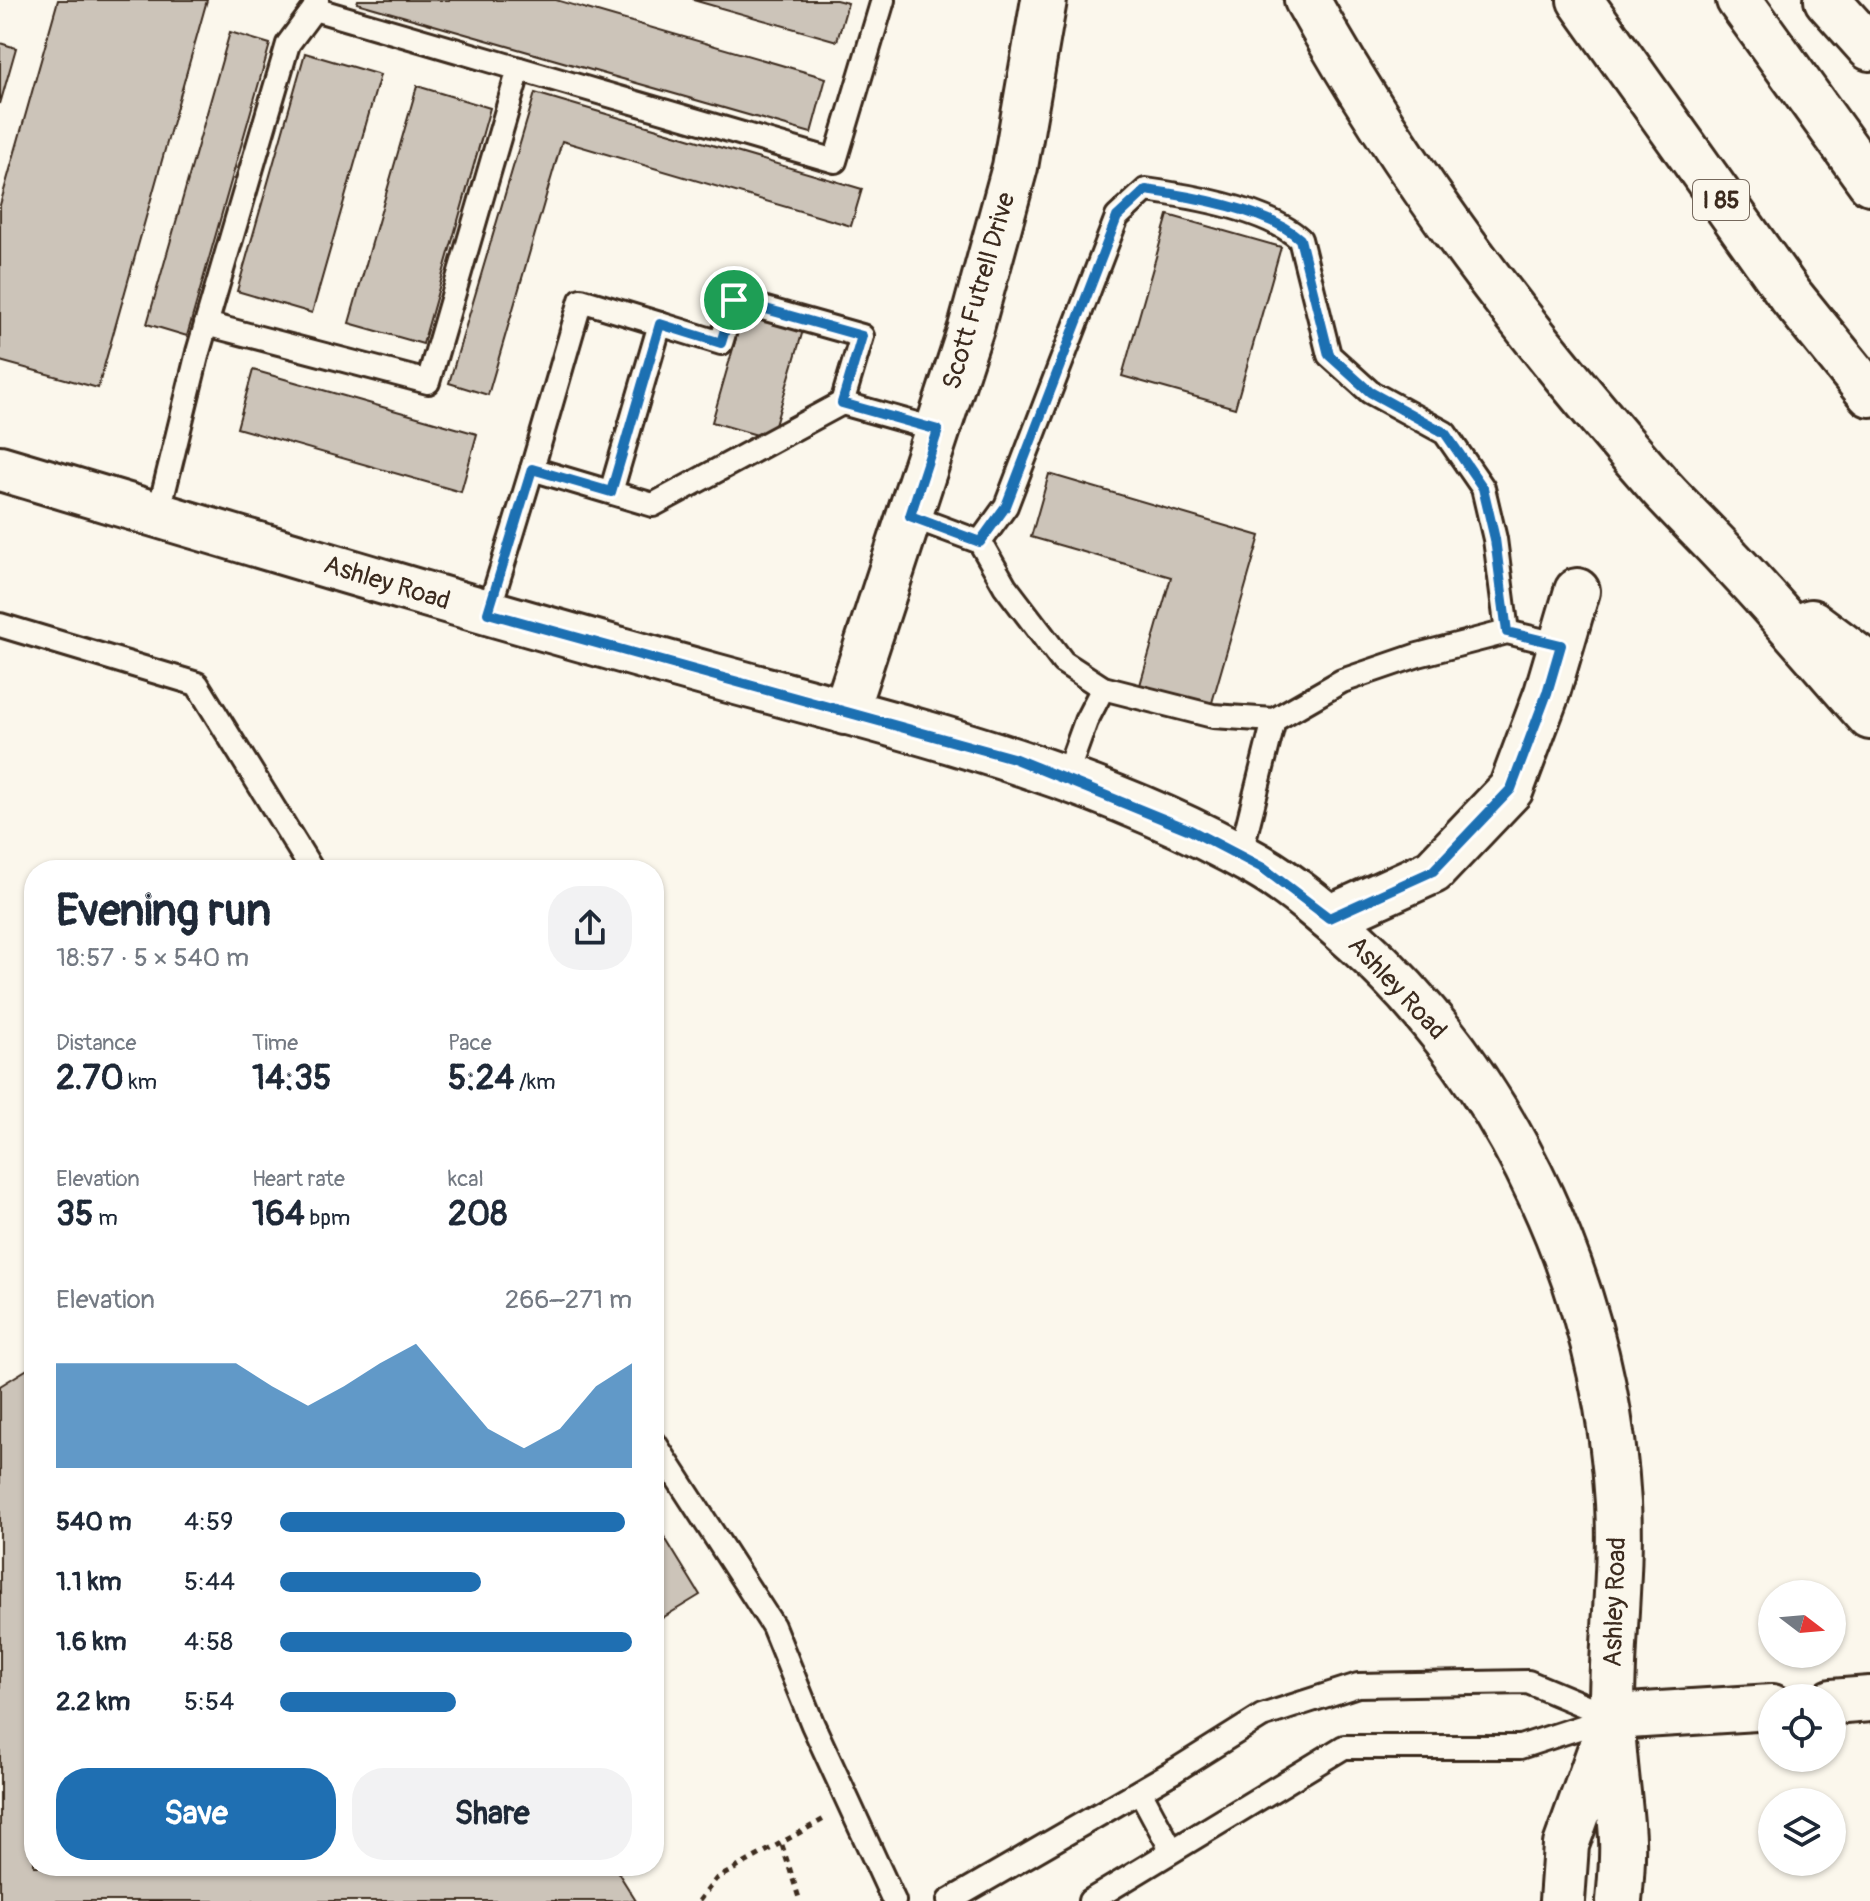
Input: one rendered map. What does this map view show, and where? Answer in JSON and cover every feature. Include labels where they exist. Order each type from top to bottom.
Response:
[{"type":"main road","name":"Scott Futrell Drive","points":[[845,712],[971,328],[1015,167],[1044,0]]},
{"type":"main road","points":[[1307,0],[1336,52],[1427,194],[1528,329],[1663,490],[1870,717]]},
{"type":"main road","name":"I 85","points":[[1580,0],[1790,295],[1870,394]]},
{"type":"main road","points":[[1739,0],[1870,182]]},
{"type":"main road","points":[[1827,0],[1870,48]]},
{"type":"main road","name":"Ashley Road","points":[[0,468],[488,613],[1013,758],[1190,830],[1263,868],[1329,918],[1383,966],[1447,1040],[1502,1121],[1555,1225],[1581,1306],[1606,1401],[1618,1506],[1612,1717],[1623,1843],[1619,1901]]},
{"type":"main road","points":[[1730,560],[1870,666]]},
{"type":"main road","points":[[1329,918],[1433,871],[1511,789],[1547,693],[1577,591]]},
{"type":"main road","points":[[1846,1701],[1870,1699]]},
{"type":"main road","points":[[1612,1717],[1758,1708]]},
{"type":"main road","name":"Ashley Road","points":[[1562,1901],[1566,1845],[1612,1717]]},
{"type":"lane","points":[[158,515],[206,324],[288,44],[315,4],[519,69],[835,161],[883,0]]},
{"type":"lane","points":[[206,324],[428,382],[519,69]]},
{"type":"lane","points":[[980,542],[1006,506],[1117,217],[1146,190],[1193,196],[1285,226],[1300,239],[1329,355],[1370,392],[1445,433],[1483,488],[1495,539],[1507,632]]},
{"type":"lane","points":[[488,613],[581,300],[721,343],[734,300],[862,336],[842,403]]},
{"type":"lane","points":[[611,492],[660,324]]},
{"type":"lane","points":[[532,469],[653,505],[842,403],[938,430]]},
{"type":"lane","points":[[910,516],[980,542],[1005,586],[1063,662],[1103,688],[1213,716],[1274,720],[1342,681],[1418,655],[1507,632],[1561,645]]},
{"type":"lane","points":[[0,625],[197,684],[306,860]]},
{"type":"lane","points":[[1065,779],[1083,727],[1103,688]]},
{"type":"lane","points":[[1240,856],[1274,720]]},
{"type":"lane","points":[[664,1457],[773,1626],[894,1901]]},
{"type":"lane","points":[[949,1901],[1140,1791],[1262,1716],[1358,1685],[1528,1682],[1612,1717]]},
{"type":"lane","points":[[1090,1901],[1171,1849],[1344,1747],[1520,1747],[1612,1717]]},
{"type":"lane","points":[[1140,1791],[1171,1849]]},
{"type":"path","points":[[699,1901],[716,1879],[782,1845],[849,1804]]},
{"type":"path","points":[[782,1845],[800,1901]]},
{"type":"building","points":[[58,0],[207,0],[98,388],[0,361],[0,205]]},
{"type":"building","points":[[358,0],[556,0],[826,78],[811,133],[357,3]]},
{"type":"building","points":[[693,0],[836,0],[848,3],[837,41]]},
{"type":"building","points":[[230,32],[270,44],[187,336],[147,324]]},
{"type":"building","points":[[0,43],[16,48],[0,104]]},
{"type":"building","points":[[305,53],[380,75],[312,313],[237,291]]},
{"type":"building","points":[[417,86],[490,108],[423,344],[349,323]]},
{"type":"building","points":[[535,93],[862,189],[851,226],[562,141],[488,395],[449,383]]},
{"type":"building","points":[[1168,215],[1281,247],[1235,408],[1122,376]]},
{"type":"building","points":[[744,310],[804,327],[771,439],[712,422]]},
{"type":"building","points":[[253,370],[477,434],[461,492],[237,428]]},
{"type":"building","points":[[1049,474],[1260,536],[1209,713],[1138,692],[1171,577],[1031,537]]},
{"type":"building","points":[[24,1371],[24,1876],[620,1876],[636,1901],[0,1901],[0,1386]]},
{"type":"building","points":[[664,1536],[700,1595],[664,1617]]},
{"type":"route","points":[[1146,190],[1193,196],[1285,226],[1300,239],[1329,355],[1370,392],[1445,433],[1483,488],[1495,539],[1507,632],[1561,645],[1547,693],[1511,789],[1433,871],[1329,918],[1263,868],[1190,830],[1013,758],[488,613],[532,469],[611,492],[660,324],[721,343],[734,300],[862,336],[842,403],[938,430],[910,516],[980,542],[1006,506],[1117,217],[1146,190]]}]
